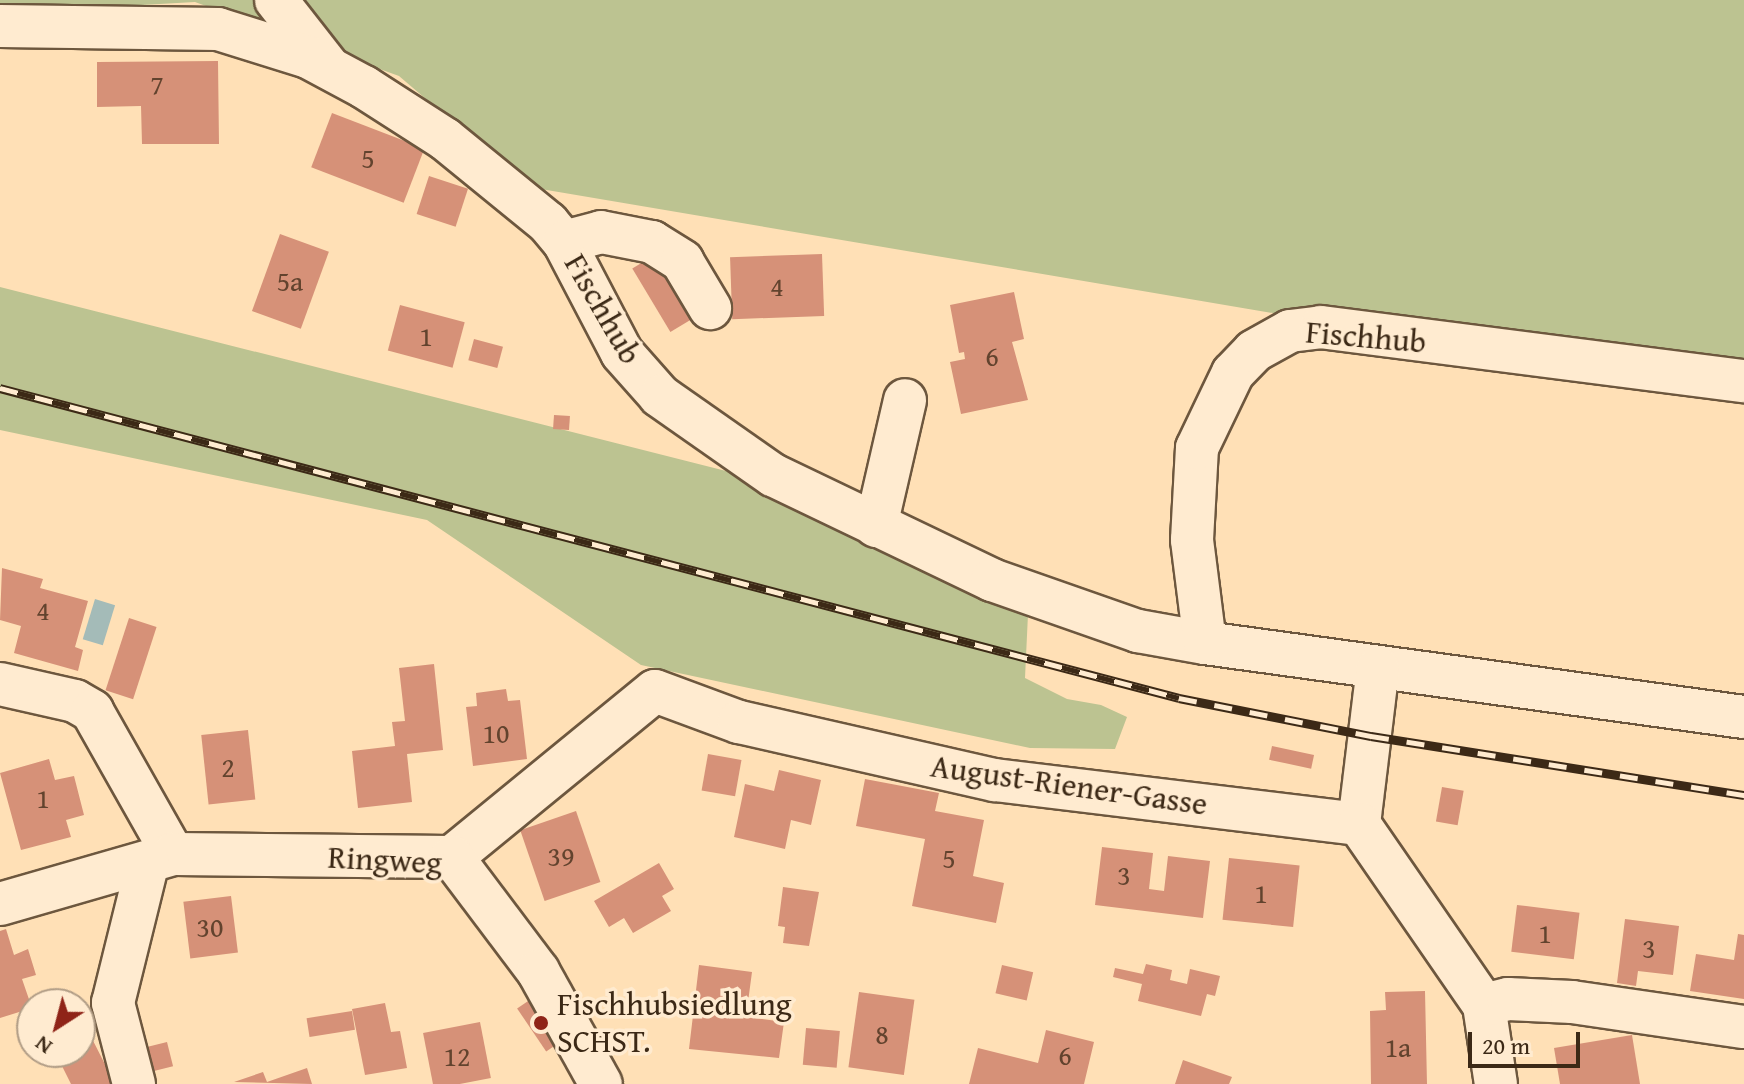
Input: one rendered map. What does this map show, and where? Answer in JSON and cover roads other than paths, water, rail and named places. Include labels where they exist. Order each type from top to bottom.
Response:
[{"type":"street","points":[[276,0],[330,69]]},
{"type":"street","name":"Fischhub","points":[[0,26],[218,29],[260,40],[330,69],[445,139],[518,195],[564,242],[622,353],[660,396],[773,475],[992,580],[1077,612],[1205,643],[1744,717]]},
{"type":"street","points":[[564,242],[601,232],[652,242],[682,261],[710,308]]},
{"type":"street","name":"Fischhub","points":[[1205,643],[1192,540],[1197,448],[1233,373],[1254,351],[1290,331],[1321,327],[1744,381]]},
{"type":"street","points":[[876,526],[905,400]]},
{"type":"street","points":[[1378,668],[1359,824],[1484,1005],[1496,1084]]},
{"type":"street","points":[[0,684],[75,701],[92,711],[160,858],[113,1003],[134,1084]]},
{"type":"street","name":"August-Riener-Gasse","points":[[452,857],[655,691],[739,722],[995,780],[1359,824]]},
{"type":"street","name":"Ringweg","points":[[0,904],[160,858],[452,857],[538,971],[601,1084]]},
{"type":"street","points":[[1484,1005],[1508,999],[1572,1002],[1744,1027]]},
{"type":"water","points":[[95,599],[115,605],[103,645],[83,639]]},
{"type":"railway","points":[[0,388],[1179,698],[1371,736],[1744,795]]},
{"type":"place","name":"Fischhubsiedlung SCHST.","points":[[541,1023]]}]
